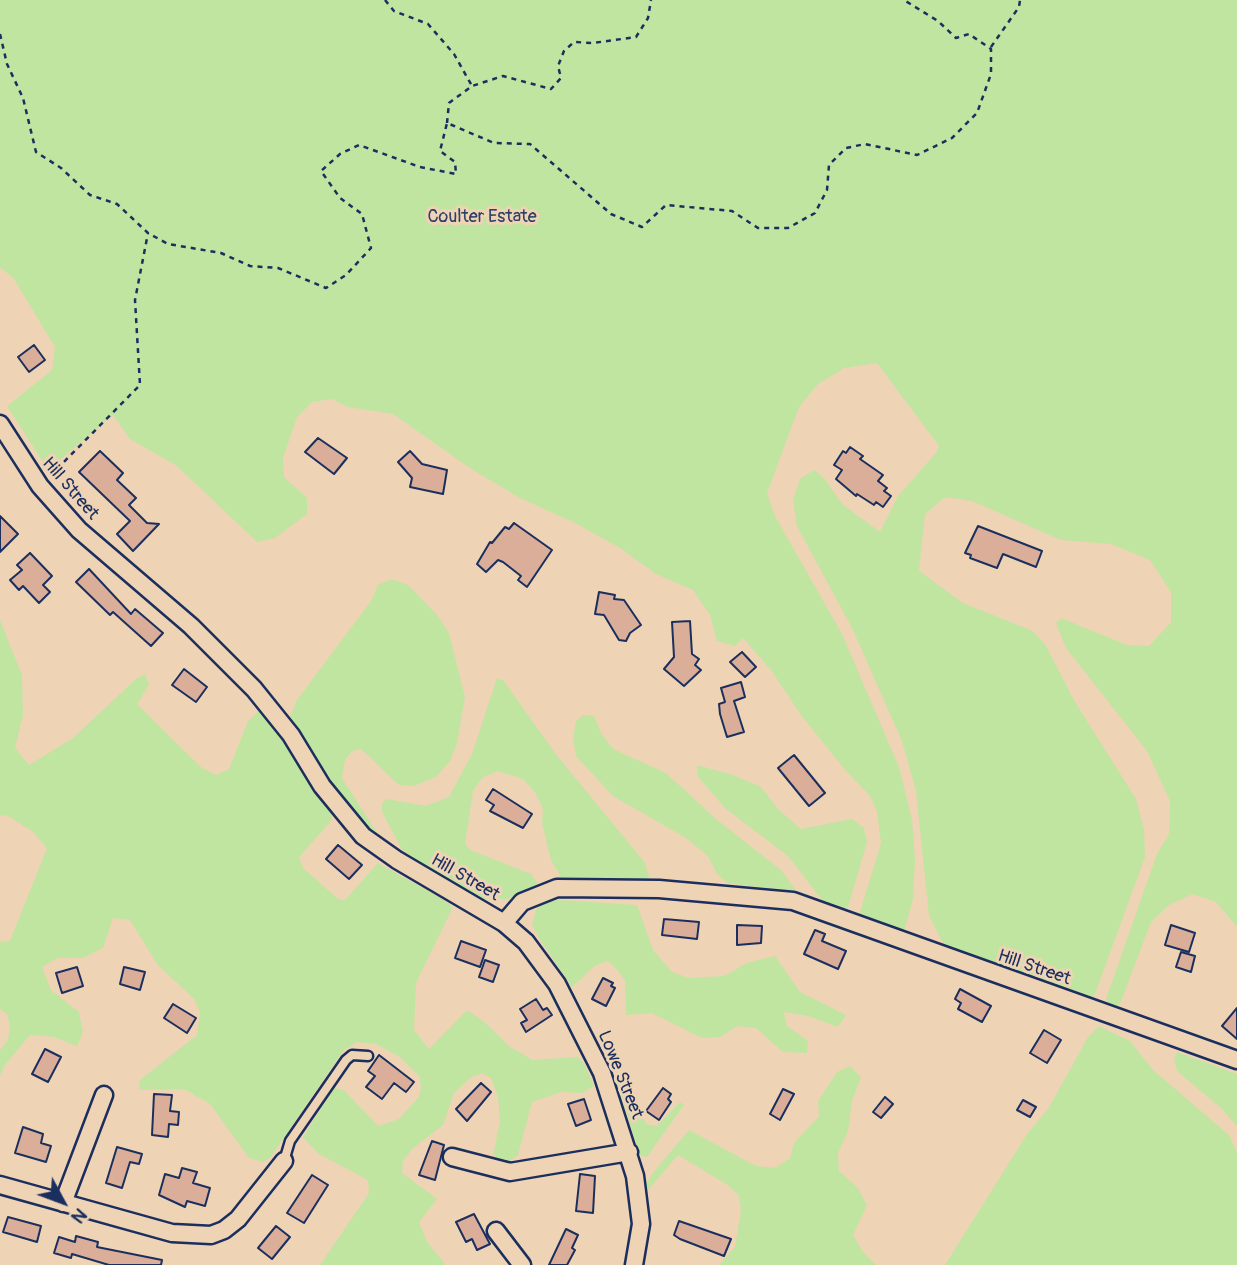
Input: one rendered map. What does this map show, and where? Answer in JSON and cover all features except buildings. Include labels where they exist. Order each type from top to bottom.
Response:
[{"type":"street","name":"Hill Street","points":[[0,424],[40,486],[100,550],[169,607],[234,667],[273,712],[322,786],[363,836],[397,860],[504,923],[522,902],[557,887],[663,890],[793,901],[1237,1060]]},
{"type":"street","name":"Lowe Street","points":[[504,923],[526,942],[561,991],[599,1065],[629,1152],[641,1224],[634,1265]]},
{"type":"street","points":[[63,1203],[104,1095]]},
{"type":"street","points":[[452,1157],[510,1172],[629,1152]]},
{"type":"street","points":[[0,1185],[172,1233],[211,1235],[224,1230],[238,1219],[284,1161]]},
{"type":"street","points":[[496,1231],[522,1265]]},
{"type":"lane","points":[[284,1161],[290,1141],[346,1060],[352,1055],[368,1056]]},
{"type":"path","points":[[385,0],[394,11],[428,24],[454,54],[472,86]]},
{"type":"path","points":[[0,34],[7,64],[23,98],[36,152],[61,168],[90,195],[117,204],[148,233],[168,244],[221,253],[250,265],[278,268],[326,288],[346,275],[370,248],[362,214],[340,198],[321,171],[340,154],[359,145],[420,167],[456,174],[455,162],[440,151],[449,103],[472,86],[503,76],[551,89],[561,78],[558,66],[564,51],[574,42],[593,43],[636,37],[648,18],[651,0]]},
{"type":"path","points":[[904,0],[938,21],[956,38],[970,34],[991,49]]},
{"type":"path","points":[[447,123],[494,143],[530,144],[611,214],[642,227],[666,205],[732,211],[758,228],[788,228],[815,213],[827,190],[829,165],[846,148],[865,144],[917,155],[952,138],[967,126],[977,113],[991,74],[991,49],[1019,7],[1020,0]]},
{"type":"path","points":[[40,486],[140,385],[135,300],[148,233]]},
{"type":"green space","name":"Coulter Estate","points":[[0,0],[1237,0],[1237,927],[1216,902],[1193,894],[1169,905],[1151,922],[1120,1004],[1111,1007],[1106,999],[1157,854],[1169,834],[1170,801],[1147,751],[1066,648],[1056,623],[1061,618],[1127,645],[1149,646],[1171,622],[1171,592],[1150,560],[1111,544],[1061,540],[972,501],[945,497],[925,514],[919,571],[963,603],[1033,631],[1045,644],[1075,702],[1136,799],[1144,829],[1145,857],[1095,994],[1090,999],[950,951],[942,941],[929,916],[916,791],[902,741],[853,630],[797,526],[793,500],[800,479],[814,470],[825,479],[842,504],[880,532],[898,496],[936,453],[939,446],[877,363],[844,368],[818,384],[799,407],[767,493],[775,516],[842,634],[899,767],[912,820],[915,859],[913,899],[903,935],[863,919],[860,912],[881,843],[877,811],[870,796],[846,771],[801,715],[771,670],[743,638],[735,646],[717,641],[710,615],[693,590],[656,574],[620,548],[575,523],[520,498],[473,470],[393,414],[348,407],[332,399],[312,402],[297,417],[283,458],[284,477],[307,498],[307,514],[275,538],[257,542],[177,466],[130,439],[113,415],[48,470],[7,406],[52,370],[55,347],[14,279],[0,267]]},
{"type":"green space","points":[[392,579],[408,585],[438,616],[449,633],[465,697],[457,744],[450,761],[436,777],[414,786],[399,785],[361,749],[352,751],[345,760],[342,778],[379,836],[377,838],[336,790],[290,717],[297,700],[371,601],[378,585]]},
{"type":"green space","points":[[0,620],[22,675],[23,715],[15,748],[29,765],[73,738],[137,678],[145,674],[149,685],[137,704],[202,768],[216,775],[229,769],[248,721],[259,711],[267,716],[299,760],[331,812],[332,820],[299,857],[303,868],[338,899],[345,900],[378,863],[449,903],[452,909],[416,983],[414,1030],[429,1049],[467,1010],[509,1046],[532,1060],[578,1057],[585,1065],[594,1086],[582,1093],[561,1092],[532,1102],[518,1155],[507,1163],[493,1155],[500,1122],[498,1097],[491,1078],[482,1073],[470,1078],[454,1093],[443,1125],[412,1149],[403,1161],[402,1173],[437,1199],[419,1222],[427,1242],[446,1265],[320,1265],[369,1193],[368,1180],[319,1154],[303,1137],[334,1088],[344,1090],[378,1126],[399,1119],[419,1097],[421,1087],[419,1076],[400,1057],[376,1044],[357,1042],[344,1050],[270,1158],[263,1162],[249,1158],[210,1104],[184,1089],[139,1090],[140,1080],[197,1035],[200,1012],[194,999],[157,964],[130,920],[113,918],[103,948],[83,958],[58,958],[42,967],[51,990],[79,1012],[83,1032],[77,1046],[54,1037],[30,1035],[4,1066],[0,1076],[0,1050],[8,1040],[10,1025],[7,1014],[0,1009],[0,942],[10,941],[47,848],[32,831],[8,816],[0,815]]},
{"type":"green space","points":[[497,678],[503,680],[555,753],[645,863],[649,876],[644,883],[562,879],[551,860],[542,823],[543,809],[535,792],[523,779],[498,771],[483,777],[473,791],[465,844],[470,850],[531,874],[537,883],[535,888],[507,899],[479,899],[406,857],[382,812],[382,804],[386,799],[426,806],[449,797],[472,754]]},
{"type":"green space","points":[[583,715],[594,716],[601,733],[613,749],[666,773],[716,819],[781,870],[797,892],[728,883],[717,874],[708,856],[686,838],[613,796],[576,756],[573,739],[576,721]]},
{"type":"green space","points":[[697,765],[733,775],[761,787],[778,809],[801,829],[852,819],[864,828],[867,842],[848,907],[839,910],[822,900],[788,856],[726,809],[698,777]]},
{"type":"green space","points":[[545,901],[637,905],[653,950],[672,972],[689,978],[724,976],[747,963],[775,956],[800,992],[846,1015],[838,1027],[808,1016],[784,1012],[787,1026],[808,1041],[807,1053],[783,1052],[756,1028],[737,1026],[720,1037],[702,1038],[652,1013],[626,1015],[625,980],[615,967],[607,961],[595,966],[572,987],[539,938],[532,924],[536,910]]},
{"type":"green space","points":[[1099,1026],[1130,1041],[1153,1070],[1229,1135],[1237,1152],[1237,1265],[945,1265],[1027,1134],[1048,1109],[1088,1037]]},
{"type":"green space","points":[[1177,1052],[1237,1074],[1237,1126],[1221,1108],[1177,1071],[1174,1059]]},
{"type":"green space","points":[[850,1066],[861,1077],[852,1101],[848,1131],[838,1153],[839,1171],[857,1187],[867,1205],[853,1235],[863,1252],[876,1265],[719,1265],[735,1247],[741,1210],[739,1196],[728,1185],[678,1155],[649,1189],[645,1186],[652,1174],[689,1130],[756,1166],[775,1168],[790,1158],[794,1143],[819,1116],[818,1101],[837,1072]]},
{"type":"green space","points":[[617,1071],[627,1077],[646,1124],[657,1126],[680,1102],[684,1105],[647,1157],[640,1155],[624,1105],[613,1084]]}]
